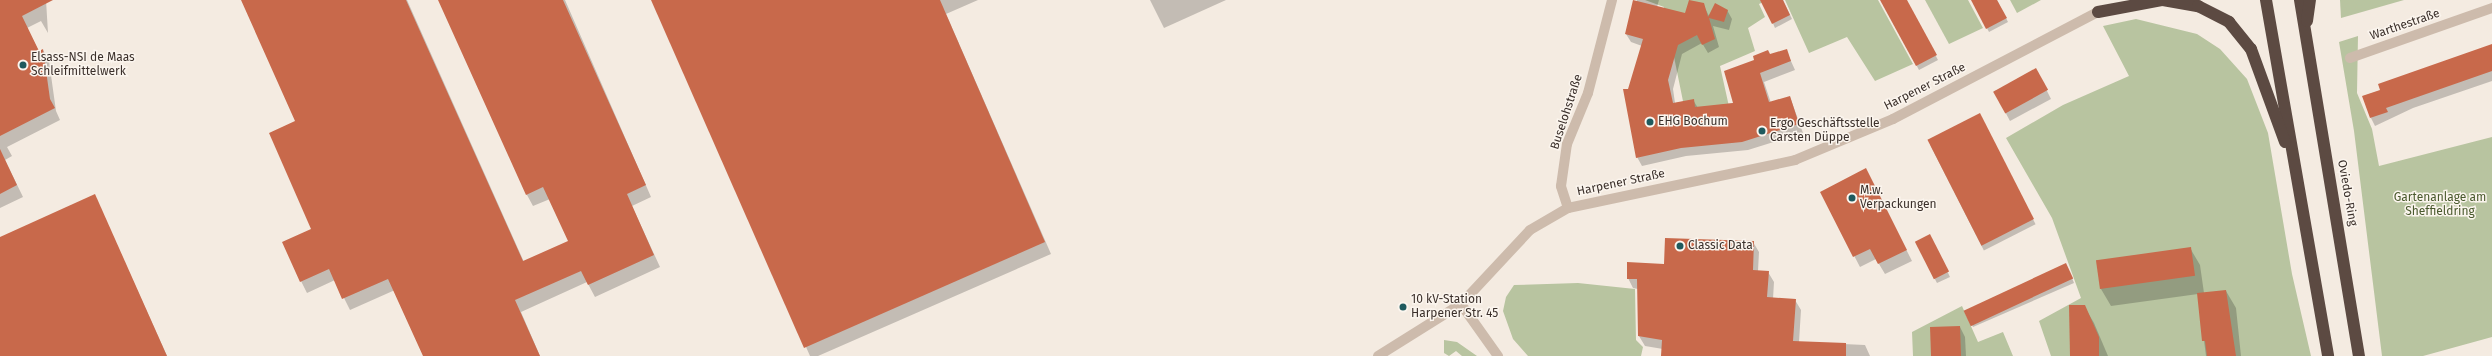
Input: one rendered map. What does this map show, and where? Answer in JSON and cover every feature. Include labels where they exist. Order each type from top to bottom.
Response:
[{"type":"highway","points":[[2098,12],[2116,0]]},
{"type":"highway","points":[[2266,0],[2328,356]]},
{"type":"highway","name":"Oviedo-Ring","points":[[2300,0],[2358,356]]},
{"type":"highway","points":[[2306,34],[2310,0]]},
{"type":"highway","points":[[2098,12],[2175,1],[2198,6],[2229,22],[2251,49],[2263,75],[2299,184]]},
{"type":"street","name":"Buselohstraße","points":[[1568,208],[1561,186],[1567,144],[1588,93],[1612,0]]},
{"type":"street","name":"Warthestraße","points":[[2350,58],[2492,8]]},
{"type":"street","name":"Harpener Straße","points":[[1568,208],[1795,160],[1893,119],[2098,12]]},
{"type":"street","points":[[1378,356],[1461,304],[1530,230],[1568,208]]},
{"type":"street","points":[[1461,304],[1498,356]]},
{"type":"green space","points":[[1645,0],[1768,0],[1759,4],[1765,17],[1748,28],[1755,51],[1720,66],[1730,111],[1686,116],[1672,47],[1655,43],[1664,7]]},
{"type":"green space","points":[[1785,0],[1878,0],[1913,64],[1875,81],[1847,37],[1809,53]]},
{"type":"green space","points":[[1925,0],[1968,0],[1983,28],[1949,44]]},
{"type":"green space","points":[[2010,0],[2041,0],[2017,13]]},
{"type":"green space","points":[[2340,0],[2404,0],[2341,18]]},
{"type":"green space","points":[[2136,19],[2197,34],[2220,49],[2247,79],[2268,133],[2292,274],[2311,356],[2051,356],[2039,321],[2081,298],[2052,218],[2006,138],[2063,105],[2129,76],[2103,26]]},
{"type":"green space","name":"Gartenanlage am Sheffieldring","points":[[2358,36],[2357,93],[2372,129],[2379,166],[2492,137],[2492,337],[2423,356],[2382,356],[2354,131],[2339,42]]},
{"type":"green space","points":[[1578,283],[1635,289],[1636,340],[1643,347],[1641,356],[1528,356],[1513,339],[1503,311],[1506,297],[1514,285]]},
{"type":"green space","points":[[1962,306],[1978,342],[2003,332],[2013,356],[1913,356],[1912,332]]},
{"type":"green space","points":[[1444,340],[1457,342],[1477,356],[1462,356],[1456,351],[1449,356],[1444,353]]},
{"type":"building","name":"Elsass-NSI de Maas Schleifmittelwerk","points":[[0,0],[53,0],[22,16],[39,51],[43,49],[50,99],[55,108],[0,136]]},
{"type":"building","points":[[241,0],[406,0],[523,261],[568,241],[543,187],[526,195],[438,0],[563,0],[646,185],[627,194],[654,255],[588,285],[581,271],[515,300],[540,356],[423,356],[388,279],[342,299],[329,269],[300,282],[282,242],[311,229],[269,133],[295,121]]},
{"type":"building","points":[[651,0],[940,0],[1045,242],[804,348]]},
{"type":"building","points":[[1633,0],[1685,13],[1689,0],[1704,3],[1708,17],[1715,3],[1728,10],[1724,22],[1709,18],[1715,39],[1702,45],[1697,35],[1678,45],[1668,80],[1673,103],[1694,99],[1695,107],[1733,103],[1724,71],[1754,60],[1753,56],[1768,50],[1770,54],[1787,49],[1791,61],[1760,73],[1769,102],[1790,96],[1799,124],[1742,142],[1681,148],[1636,158],[1623,89],[1628,89],[1643,39],[1625,34]]},
{"type":"building","points":[[1760,0],[1783,0],[1790,15],[1772,24]]},
{"type":"building","points":[[1880,0],[1907,0],[1937,55],[1916,66]]},
{"type":"building","points":[[1971,0],[1997,0],[2007,18],[1986,29]]},
{"type":"building","points":[[2492,44],[2492,71],[2386,108],[2388,112],[2370,118],[2362,96],[2380,90],[2378,84]]},
{"type":"building","points":[[2036,68],[2048,90],[2005,114],[1993,92]]},
{"type":"building","points":[[1980,113],[2034,219],[1981,246],[1927,140]]},
{"type":"building","points":[[0,149],[17,185],[0,194]]},
{"type":"building","points":[[1866,168],[1907,250],[1878,264],[1870,249],[1853,257],[1820,192]]},
{"type":"building","points":[[95,194],[167,356],[0,356],[0,237]]},
{"type":"building","points":[[1930,234],[1949,271],[1934,279],[1915,242]]},
{"type":"building","points":[[1665,238],[1754,241],[1753,270],[1769,271],[1767,297],[1796,299],[1793,341],[1846,343],[1846,356],[1661,356],[1662,340],[1638,336],[1637,279],[1627,279],[1627,262],[1664,264]]},
{"type":"building","points":[[2191,247],[2195,276],[2100,289],[2096,260]]},
{"type":"building","points":[[2066,263],[2073,278],[1971,326],[1964,311]]},
{"type":"building","points":[[2226,290],[2236,356],[2207,356],[2205,341],[2202,341],[2197,293]]},
{"type":"building","points":[[2069,305],[2085,305],[2099,337],[2099,356],[2070,356]]},
{"type":"building","points":[[1960,326],[1961,356],[1931,356],[1930,327]]},
{"type":"place","name":"Elsass-NSI de Maas Schleifmittelwerk","points":[[23,65]]},
{"type":"place","name":"EHG Bochum","points":[[1650,122]]},
{"type":"place","name":"Ergo Geschäftsstelle Carsten Düppe","points":[[1762,131]]},
{"type":"place","name":"M.w. Verpackungen","points":[[1852,198]]},
{"type":"place","name":"Classic Data","points":[[1680,246]]},
{"type":"place","name":"10 kV-Station Harpener Str. 45","points":[[1403,307]]}]
